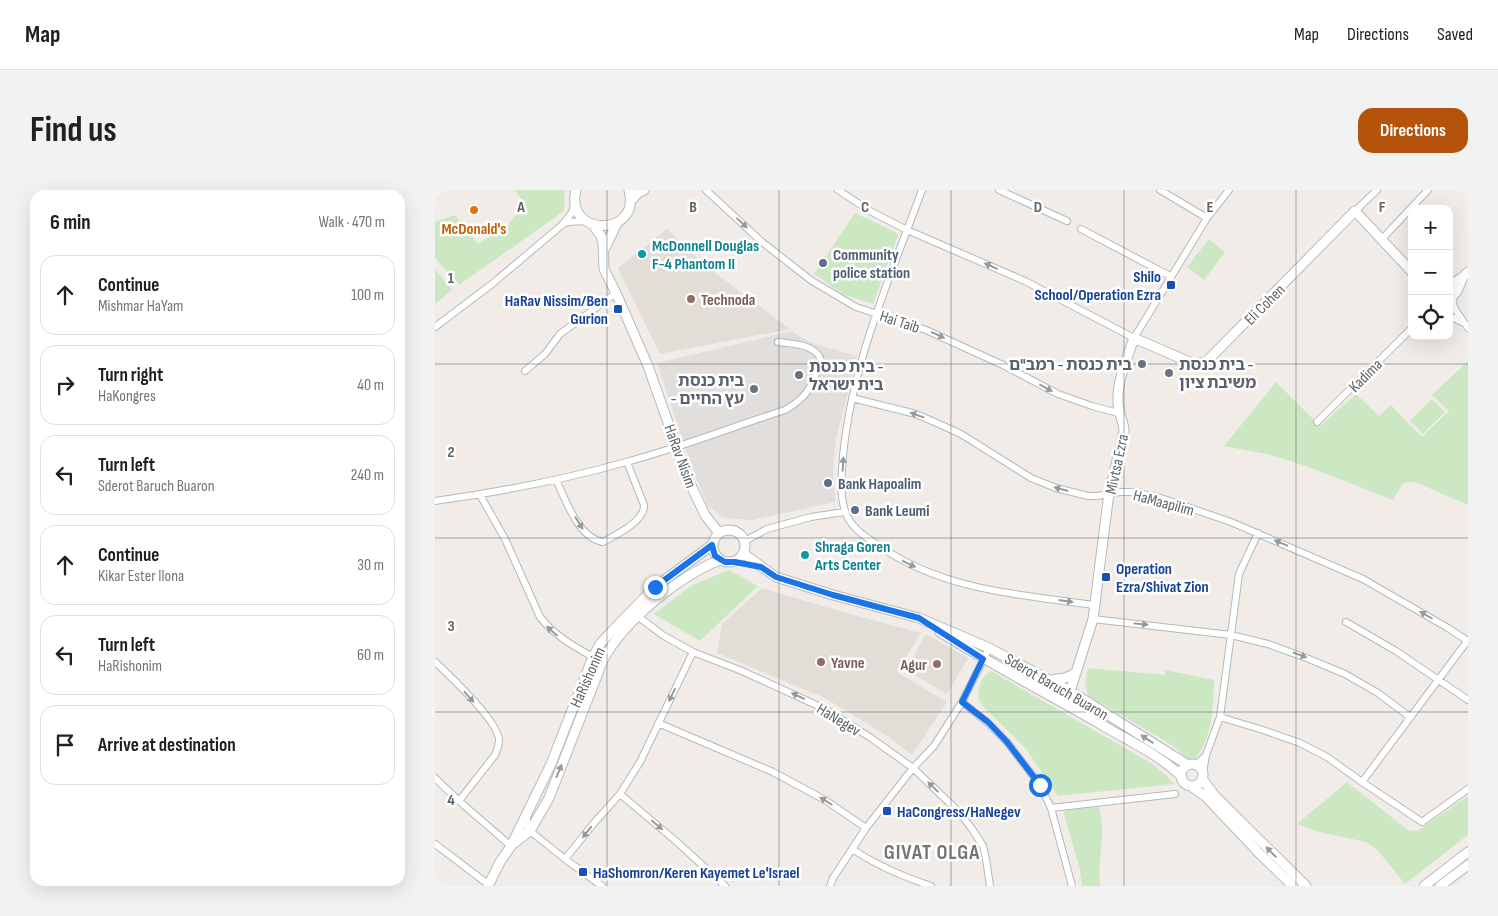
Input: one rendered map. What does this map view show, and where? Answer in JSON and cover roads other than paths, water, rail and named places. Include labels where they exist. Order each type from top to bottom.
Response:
[{"type":"street","points":[[435,327],[493,284],[562,225],[571,214],[575,204],[576,190]]},
{"type":"street","points":[[629,190],[631,202]]},
{"type":"street","points":[[603,253],[617,223],[626,214],[631,202],[638,193],[644,190]]},
{"type":"street","name":"Hai Taib","points":[[706,190],[762,242],[812,281],[856,307],[926,330],[1003,365],[1059,394],[1091,406],[1118,412]]},
{"type":"street","points":[[838,190],[870,211],[907,230],[1025,281],[1133,338]]},
{"type":"street","points":[[922,190],[876,313],[852,398],[845,432],[841,483],[845,512],[852,525],[864,536],[894,556],[931,574],[991,591],[1095,605]]},
{"type":"street","points":[[999,190],[1067,221]]},
{"type":"street","points":[[1160,190],[1207,218]]},
{"type":"street","name":"Mivtsa Ezra","points":[[1066,704],[1093,619],[1109,493],[1124,432],[1124,424],[1118,412],[1119,385],[1133,338],[1207,218],[1229,190]]},
{"type":"street","name":"Eli Cohen","points":[[1133,338],[1194,364],[1206,362],[1377,190]]},
{"type":"street","points":[[1382,239],[1428,190]]},
{"type":"street","name":"HaRav Nisim","points":[[575,204],[581,216],[601,236],[604,270],[616,292],[648,366],[688,479],[705,515],[719,533]]},
{"type":"street","points":[[1355,211],[1408,268]]},
{"type":"street","points":[[562,225],[569,222],[589,222],[605,227],[617,223]]},
{"type":"street","points":[[1081,229],[1170,276]]},
{"type":"street","points":[[1453,283],[1465,275]]},
{"type":"street","points":[[1453,297],[1465,275]]},
{"type":"street","points":[[525,371],[545,354],[560,334],[616,292]]},
{"type":"street","points":[[1453,306],[1466,325]]},
{"type":"street","points":[[1453,318],[1466,325]]},
{"type":"street","name":"Kadima","points":[[1317,422],[1408,332]]},
{"type":"street","points":[[435,501],[479,495],[556,480],[627,462],[785,410],[803,398],[813,382],[821,361],[820,356],[805,347],[778,342]]},
{"type":"street","name":"HaMaapilim","points":[[852,398],[916,414],[939,424],[961,434],[1031,478],[1056,488],[1088,496],[1131,492],[1158,497],[1231,522],[1363,578],[1468,640]]},
{"type":"street","points":[[556,480],[579,526],[590,537],[603,542],[640,518],[644,510],[644,505],[627,462]]},
{"type":"street","points":[[479,495],[509,547],[540,618],[559,637],[593,657]]},
{"type":"street","points":[[745,541],[767,530],[811,517],[845,512]]},
{"type":"street","points":[[732,530],[745,541],[744,554],[735,562],[725,562],[715,556],[712,545],[715,538],[723,531],[732,530]]},
{"type":"street","points":[[1191,786],[1198,784],[1203,775],[1206,755],[1220,718],[1239,574],[1258,533]]},
{"type":"street","name":"HaRishonim","points":[[511,846],[530,830],[549,798],[603,660],[620,634],[655,587],[712,545]]},
{"type":"street","name":"Sderot Baruch Buaron","points":[[744,554],[776,577],[833,595],[919,618],[989,648],[1070,691],[1191,765]]},
{"type":"street","name":"HaRishonim","points":[[488,885],[511,846],[551,764],[593,657],[601,644],[635,614],[703,566],[720,560]]},
{"type":"street","name":"Sderot Baruch Buaron","points":[[735,562],[761,567]]},
{"type":"street","name":"HaNegev","points":[[635,614],[664,636],[693,652],[742,671],[825,709],[871,738],[913,768],[959,812],[973,829],[983,846],[990,886]]},
{"type":"street","name":"Sderot Baruch Buaron","points":[[919,618],[983,659],[1149,752],[1182,777]]},
{"type":"street","points":[[1093,619],[1231,635],[1268,644],[1309,658],[1345,674],[1378,693],[1410,717]]},
{"type":"street","points":[[1346,622],[1396,651],[1468,700]]},
{"type":"street","points":[[1362,782],[1468,640]]},
{"type":"street","points":[[829,886],[866,828],[913,768],[934,746],[962,702],[989,648]]},
{"type":"street","points":[[565,859],[620,794],[640,762],[693,652]]},
{"type":"street","points":[[435,662],[453,678],[490,720],[499,739],[495,755],[459,801]]},
{"type":"street","points":[[1051,680],[1065,678],[1075,673]]},
{"type":"street","points":[[962,702],[988,722],[1007,742],[1040,785],[1051,808],[1072,886]]},
{"type":"street","points":[[1220,718],[1300,743],[1327,756],[1422,822],[1468,789]]},
{"type":"street","points":[[658,723],[773,772],[825,800],[866,828]]},
{"type":"street","points":[[1206,755],[1199,762],[1183,770],[1182,777],[1185,784],[1205,796],[1293,886]]},
{"type":"street","points":[[1191,765],[1199,767],[1206,784],[1215,796],[1306,886]]},
{"type":"street","points":[[435,778],[511,846]]},
{"type":"street","points":[[620,794],[725,886]]},
{"type":"street","points":[[1051,808],[1175,794]]},
{"type":"street","points":[[528,812],[527,819],[530,830],[602,886]]},
{"type":"street","points":[[435,844],[488,885]]},
{"type":"street","points":[[852,849],[869,860],[917,882],[931,886]]},
{"type":"street","points":[[1424,886],[1468,852]]},
{"type":"street","points":[[1440,886],[1468,865]]},
{"type":"place","name":"McDonald's","points":[[474,210]]},
{"type":"place","name":"McDonnell Douglas F-4 Phantom II","points":[[642,254]]},
{"type":"place","name":"Community police station","points":[[823,263]]},
{"type":"place","name":"Shilo School/Operation Ezra","points":[[1171,285]]},
{"type":"place","name":"Technoda","points":[[691,299]]},
{"type":"place","name":"HaRav Nissim/Ben Gurion","points":[[618,309]]},
{"type":"place","name":"בית כנסת - רמב\"ם","points":[[1142,364]]},
{"type":"place","name":"בית כנסת - משיבת ציון","points":[[1169,373]]},
{"type":"place","name":"בית כנסת - בית ישראל","points":[[799,375]]},
{"type":"place","name":"בית כנסת - עץ החיים","points":[[754,389]]},
{"type":"place","name":"Bank Hapoalim","points":[[828,483]]},
{"type":"place","name":"Bank Leumi","points":[[855,510]]},
{"type":"place","name":"Shraga Goren Arts Center","points":[[805,555]]},
{"type":"place","name":"Operation Ezra/Shivat Zion","points":[[1106,577]]},
{"type":"place","name":"Yavne","points":[[821,662]]},
{"type":"place","name":"Agur","points":[[937,664]]},
{"type":"place","name":"HaCongress/HaNegev","points":[[887,811]]},
{"type":"place","name":"HaShomron/Keren Kayemet Le'Israel","points":[[583,872]]},
{"type":"district","name":"GIVAT OLGA","points":[[932,852]]}]
